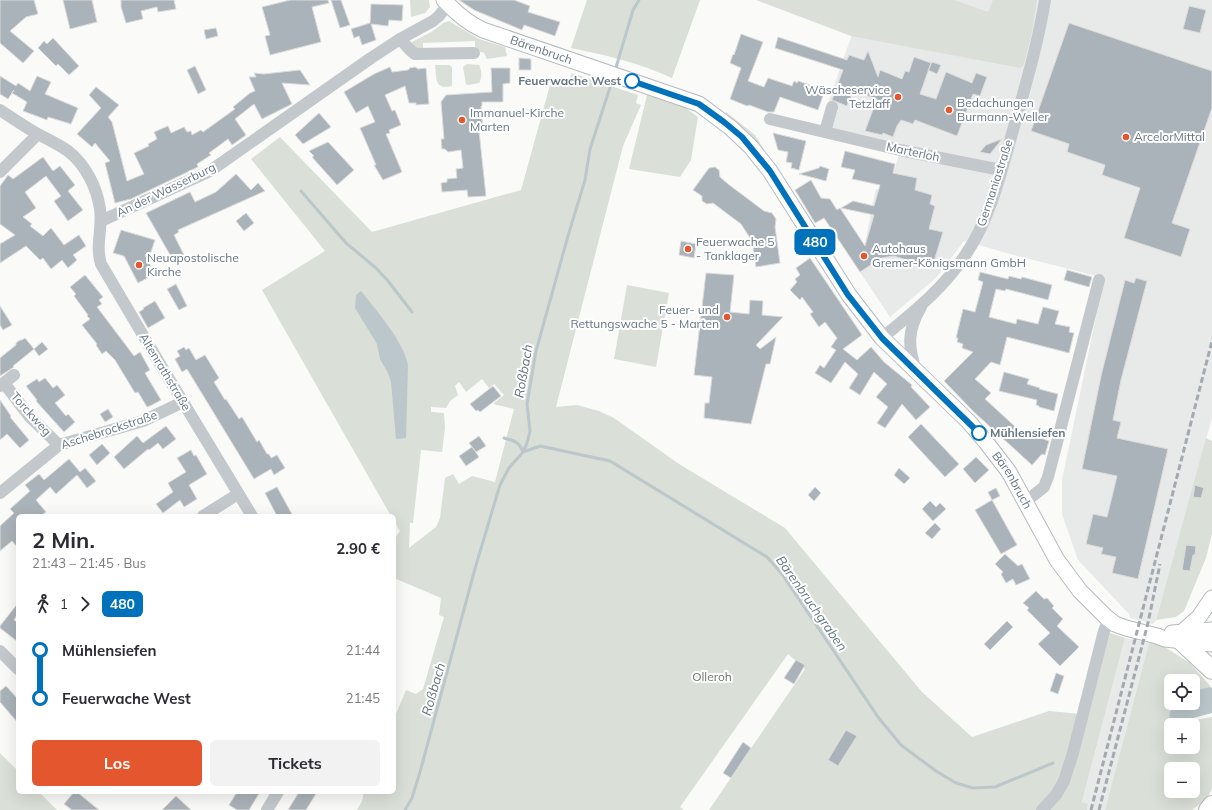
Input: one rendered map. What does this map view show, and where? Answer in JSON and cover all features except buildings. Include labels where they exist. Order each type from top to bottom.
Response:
[{"type":"highway","points":[[1181,637],[1212,670]]},
{"type":"highway","points":[[1208,810],[1212,805]]},
{"type":"main road","name":"Bärenbruch","points":[[447,1],[467,21],[483,30],[699,104],[724,122],[742,137],[770,171],[848,295],[882,338],[978,432],[1009,472],[1042,534],[1068,576],[1080,591],[1109,619],[1126,628],[1165,639],[1212,630]]},
{"type":"main road","points":[[1181,637],[1199,617],[1212,598]]},
{"type":"main road","name":"Bärenbruch","points":[[1181,637],[1212,644]]},
{"type":"street","name":"Germaniastraße","points":[[882,338],[943,285],[966,256],[985,219],[1002,170],[1034,50],[1045,0]]},
{"type":"street","name":"An der Wasserburg","points":[[0,110],[69,152],[87,172],[98,199],[101,221],[210,171],[317,95],[400,39],[433,21],[439,16],[447,1]]},
{"type":"street","points":[[400,39],[415,54],[474,53]]},
{"type":"street","points":[[825,132],[832,107]]},
{"type":"street","name":"Marterloh","points":[[770,119],[900,150],[1002,170]]},
{"type":"street","points":[[0,172],[38,134]]},
{"type":"street","name":"Altenrathstraße","points":[[101,221],[98,243],[98,254],[101,264],[251,514]]},
{"type":"street","points":[[1025,502],[1044,487],[1048,477],[1099,280]]},
{"type":"street","name":"Germaniastraße","points":[[917,373],[911,356],[910,340],[915,318],[924,303]]},
{"type":"street","name":"Torckweg","points":[[14,375],[2,384],[30,417],[59,444]]},
{"type":"street","name":"Aschebrockstraße","points":[[0,493],[59,444],[143,421],[183,402]]},
{"type":"street","points":[[206,514],[238,494]]},
{"type":"street","points":[[1042,810],[1056,795],[1064,781],[1073,753],[1104,631],[1109,619]]},
{"type":"street","points":[[0,651],[16,666]]},
{"type":"street","points":[[267,810],[277,794]]},
{"type":"shaded area","points":[[864,0],[1212,0],[1212,418],[1156,620],[1153,624],[1130,618],[1129,614],[1078,560],[1062,514],[1062,480],[1104,278],[964,241],[936,278],[890,317],[848,254],[865,243],[876,189],[888,192],[900,150],[819,129]]},
{"type":"shaded area","points":[[361,291],[389,326],[401,346],[408,365],[406,438],[396,439],[391,382],[380,359],[377,344],[355,308],[356,295]]},
{"type":"shaded area","points":[[1125,638],[1149,643],[1105,810],[1087,810],[1088,804],[1082,803]]},
{"type":"shaded area","points":[[1209,687],[1212,688],[1212,713],[1193,718],[1169,718],[1170,710],[1200,710],[1200,689]]},
{"type":"green space","points":[[410,0],[429,0],[430,7],[425,13],[411,17]]},
{"type":"green space","points":[[587,0],[700,0],[672,78],[635,64],[571,48]]},
{"type":"green space","points":[[756,0],[954,0],[988,12],[993,0],[1037,0],[1032,32],[1024,64],[1020,68],[851,36]]},
{"type":"green space","points":[[449,21],[479,39],[505,47],[507,56],[487,59],[484,53],[475,50],[475,41],[423,43],[423,52],[417,51],[410,43],[433,31],[443,23]]},
{"type":"green space","points":[[467,64],[479,65],[481,70],[481,79],[479,83],[466,84],[463,67]]},
{"type":"green space","points":[[435,65],[449,65],[452,67],[452,86],[446,87],[439,85]]},
{"type":"green space","name":"Olleroh","points":[[572,73],[638,95],[636,103],[641,105],[623,146],[556,407],[577,405],[599,411],[614,418],[679,464],[785,528],[922,692],[972,737],[1049,711],[1081,714],[1104,631],[1125,638],[1082,802],[1088,804],[1087,810],[709,810],[805,669],[788,654],[680,807],[684,810],[357,810],[362,801],[364,794],[396,794],[396,714],[406,690],[416,694],[423,689],[444,617],[439,615],[441,598],[396,579],[396,537],[400,531],[396,524],[396,514],[390,514],[262,290],[325,251],[251,159],[280,137],[372,232],[521,190],[552,78],[567,84]],"holes":[[[482,379],[489,388],[494,384],[504,395],[493,404],[514,409],[495,482],[472,476],[459,484],[453,474],[445,478],[440,518],[436,527],[409,548],[410,523],[413,523],[421,450],[442,452],[445,428],[444,413],[431,412],[431,407],[446,408],[450,401],[458,395],[455,386],[459,382],[466,392]]]},
{"type":"green space","points":[[647,95],[683,106],[698,117],[691,160],[680,177],[629,169]]},
{"type":"green space","points":[[726,112],[755,135],[765,151],[764,152],[725,114]]},
{"type":"green space","points":[[627,285],[669,293],[656,367],[614,359]]},
{"type":"green space","points":[[1206,438],[1212,441],[1212,534],[1206,558],[1184,611],[1176,617],[1156,620]]},
{"type":"green space","points":[[1149,643],[1160,644],[1190,663],[1200,674],[1164,674],[1164,710],[1170,710],[1169,718],[1164,718],[1164,754],[1200,754],[1200,720],[1212,717],[1212,788],[1207,799],[1192,810],[1105,810]]},
{"type":"green space","points":[[1200,674],[1212,688],[1209,687],[1200,689]]},
{"type":"green space","points":[[0,753],[16,769],[16,794],[41,794],[57,810],[0,810]]},
{"type":"waterway","name":"Roßbach","points":[[615,71],[633,10],[639,0]]},
{"type":"waterway","name":"Bärenbruchgraben","points":[[405,810],[412,798],[420,772],[476,565],[500,485],[509,468],[523,452],[527,443],[530,431],[527,404],[536,351],[585,180],[590,149],[613,78]]},
{"type":"waterway","points":[[301,191],[346,243],[376,268],[388,281],[412,312]]},
{"type":"waterway","points":[[504,438],[518,444],[523,452]]},
{"type":"waterway","name":"Bärenbruchgraben","points":[[523,452],[540,446],[610,461],[767,557],[782,574],[878,717],[901,745],[936,771],[956,783],[973,788],[995,787],[1053,763]]},
{"type":"railway","points":[[1091,810],[1212,341]]},
{"type":"railway","points":[[1099,810],[1148,623],[1160,564]]},
{"type":"bus line","name":"480","points":[[632,81],[699,104],[742,137],[770,171],[848,295],[882,338],[968,420],[979,433]]},
{"type":"place","name":"Feuerwache West","points":[[632,81]]},
{"type":"place","name":"Wäscheservice Tetzlaff","points":[[898,97]]},
{"type":"place","name":"Bedachungen Burmann-Weller","points":[[949,110]]},
{"type":"place","name":"Immanuel-Kirche Marten","points":[[462,120]]},
{"type":"place","name":"ArcelorMittal","points":[[1126,137]]},
{"type":"place","name":"Feuerwache 5 - Tanklager","points":[[688,249]]},
{"type":"place","name":"Autohaus Gremer-Königsmann GmbH","points":[[864,256]]},
{"type":"place","name":"Neuapostolische Kirche","points":[[139,265]]},
{"type":"place","name":"Feuer- und Rettungswache 5 - Marten","points":[[727,317]]},
{"type":"place","name":"Mühlensiefen","points":[[979,433]]}]
